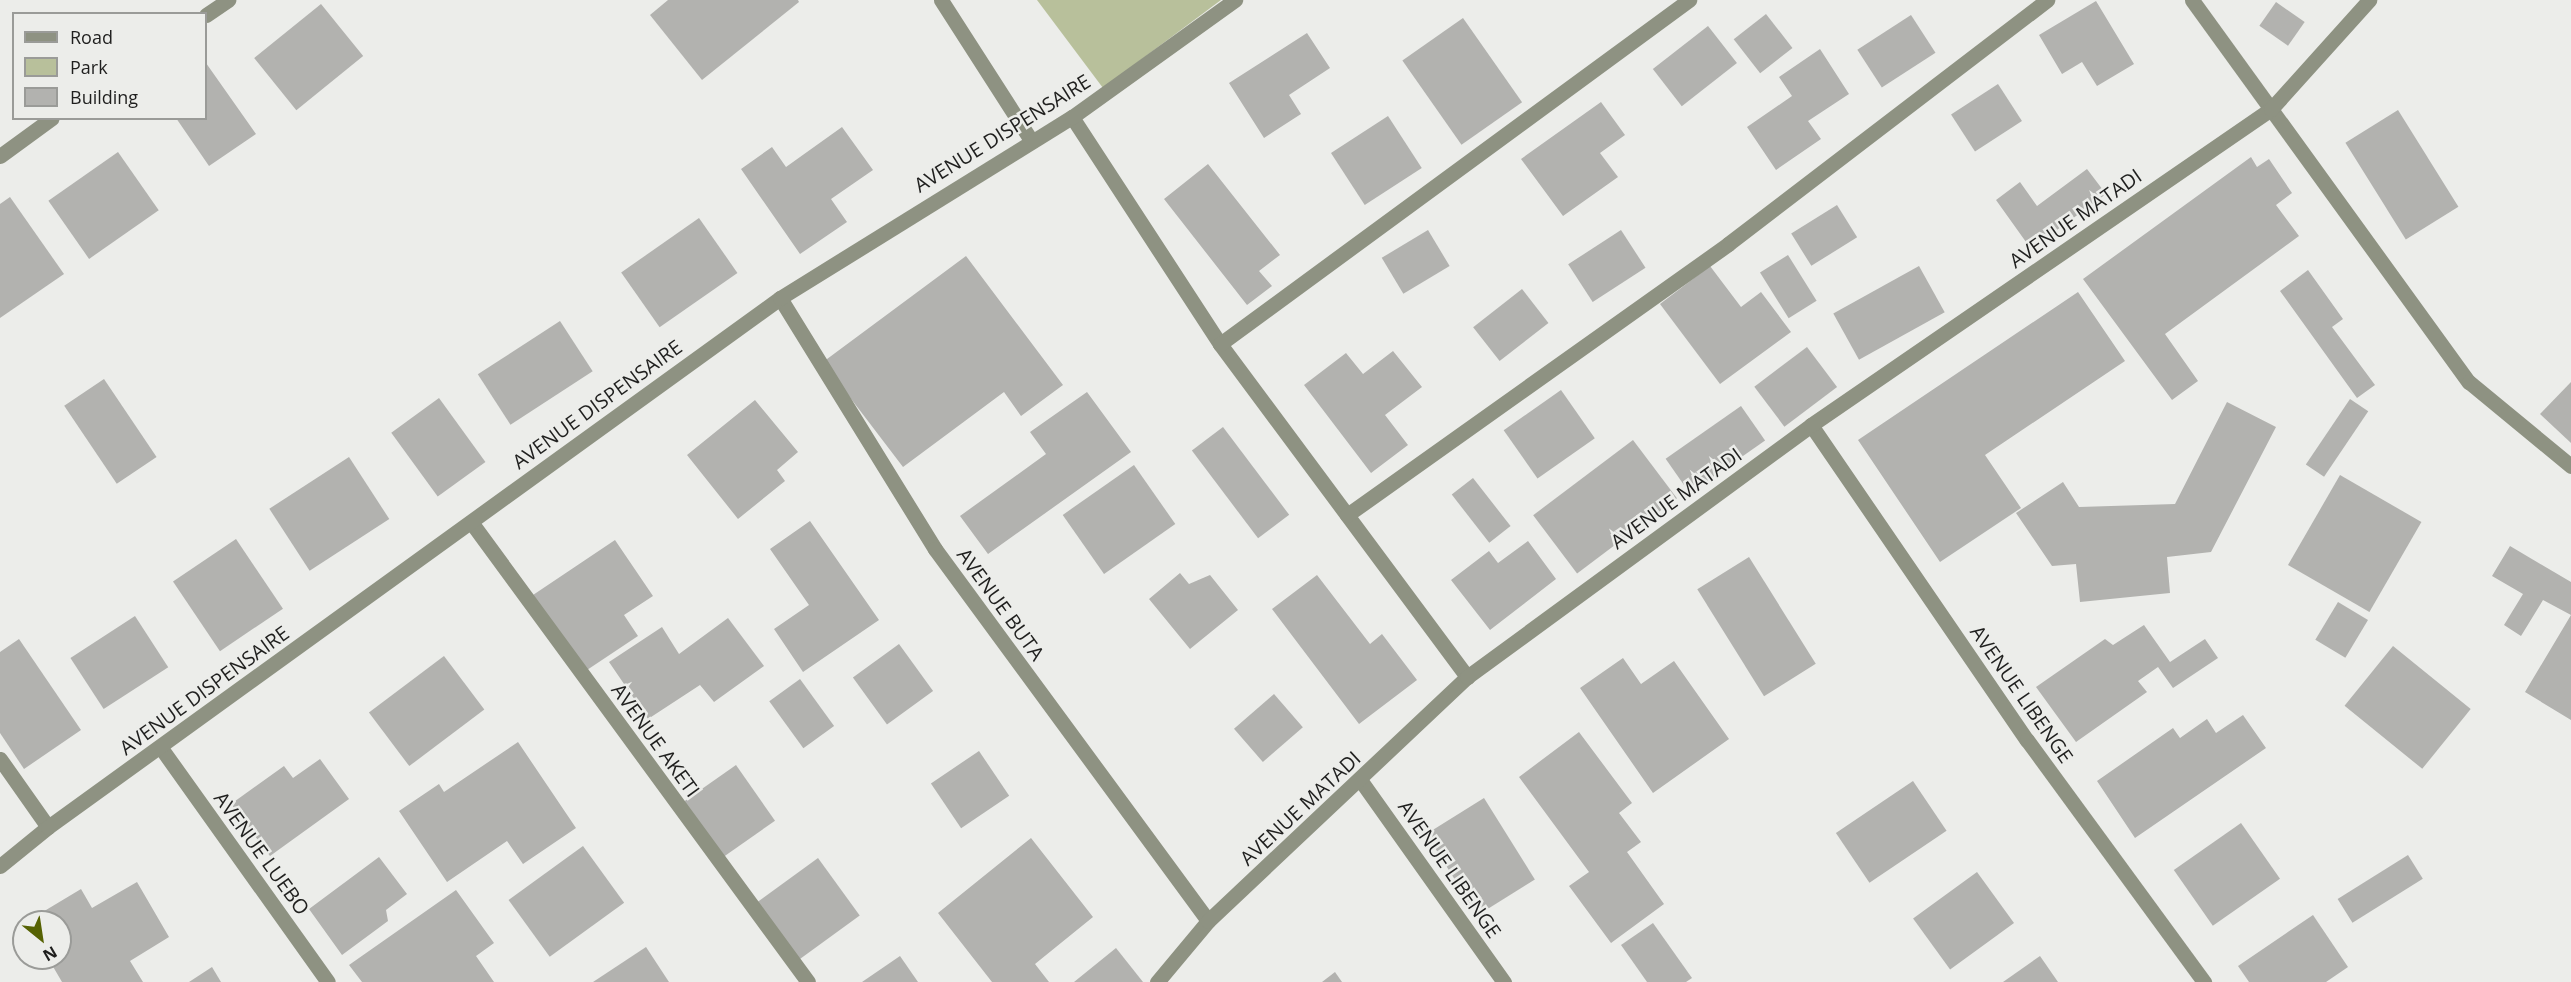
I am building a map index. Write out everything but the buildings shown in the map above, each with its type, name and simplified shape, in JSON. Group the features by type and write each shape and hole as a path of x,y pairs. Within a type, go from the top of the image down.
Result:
{"street":[{"path":"207,14 228,0"},
{"path":"940,0 1031,140"},
{"name":"AVENUE DISPENSAIRE","path":"0,866 48,827 161,748 780,298 1031,140 1072,117 1235,0"},
{"path":"1220,344 1689,0"},
{"path":"1347,515 1728,244 2047,0"},
{"path":"2192,0 2469,382 2571,466"},
{"name":"AVENUE MATADI","path":"1157,982 1208,921 1361,781 1467,677 1811,425 2271,109 2369,0"},
{"path":"1072,117 1220,344 1467,677"},
{"path":"0,156 49,120"},
{"name":"AVENUE BUTA","path":"780,298 935,549 1208,921"},
{"name":"AVENUE LIBENGE","path":"1811,425 2027,740 2204,982"},
{"name":"AVENUE AKETI","path":"471,522 808,982"},
{"name":"AVENUE LUEBO","path":"161,748 328,982"},
{"path":"0,759 48,827"},
{"name":"AVENUE LIBENGE","path":"1361,781 1504,982"}],"green space":[{"path":"1037,0 1221,0 1103,88"}]}
